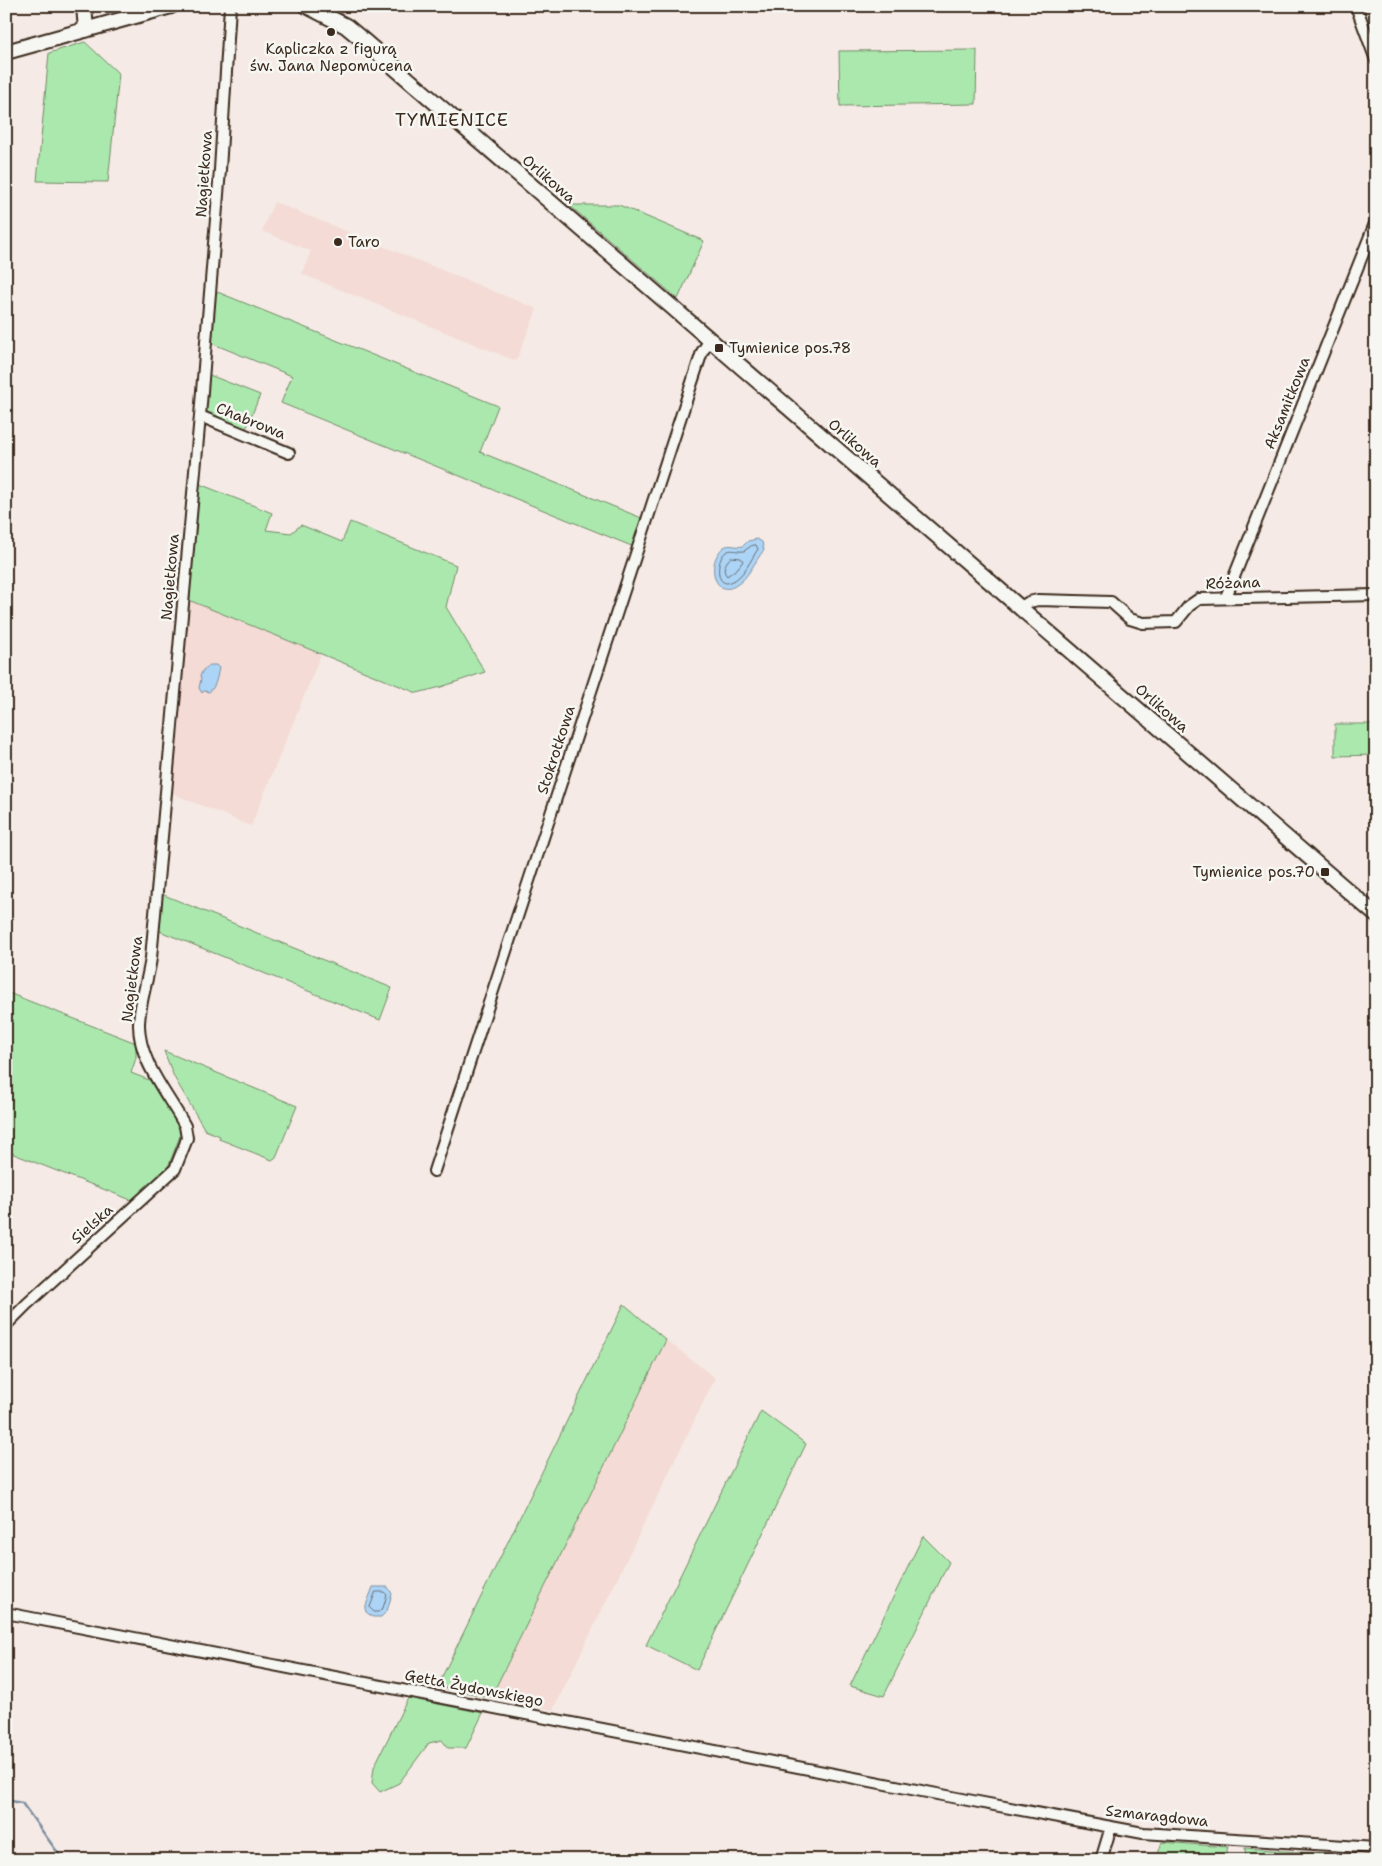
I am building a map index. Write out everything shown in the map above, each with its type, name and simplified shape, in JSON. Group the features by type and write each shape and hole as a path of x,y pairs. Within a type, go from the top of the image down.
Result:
{"street":[{"path":"84,6 86,30"},
{"path":"6,52 171,6"},
{"name":"Nagietkowa","path":"187,1138 185,1126 147,1060 142,1045 139,1023 148,978 200,416 219,187 230,6"},
{"path":"1356,6 1376,60"},
{"name":"Orlikowa","path":"310,7 346,26 364,40 1376,915"},
{"name":"Aksamitkowa","path":"1226,597 1376,221"},
{"name":"Stokrotkowa","path":"434,1171 702,352 710,340"},
{"name":"Chabrowa","path":"200,416 289,453"},
{"name":"Różana","path":"1021,607 1028,602 1038,600 1112,602 1130,619 1143,623 1176,622 1189,606 1199,598 1376,595"},
{"name":"Sielska","path":"6,1326 27,1304 175,1169 187,1138"},
{"name":"Getta Żydowskiego","path":"6,1612 937,1794"},
{"name":"Szmaragdowa","path":"937,1794 1143,1833 1376,1848"},
{"path":"1101,1860 1111,1827"}],"shaded area":[{"path":"274,202 537,309 516,361 302,274 311,251 262,231"},
{"path":"186,599 321,654 251,826 169,792"},
{"path":"666,1340 715,1378 553,1710 491,1697"}],"green space":[{"path":"85,42 119,74 108,182 37,181 49,53"},
{"path":"977,50 976,104 840,106 839,51"},
{"path":"569,205 619,205 704,241 678,299"},
{"path":"215,291 498,406 480,452 644,519 634,547 281,403 292,376 211,343"},
{"path":"207,374 260,395 246,429 204,412"},
{"path":"197,483 272,513 266,530 291,533 301,525 342,542 350,522 456,565 446,607 485,672 417,693 186,599"},
{"path":"1335,724 1376,724 1376,755 1335,756"},
{"path":"159,893 392,988 380,1020 157,930"},
{"path":"6,992 136,1043 136,1058 131,1073 154,1082 182,1131 168,1167 131,1200 6,1151"},
{"path":"164,1051 297,1106 276,1157 272,1160 219,1139 220,1136 205,1130 174,1077"},
{"path":"624,1304 666,1340 491,1697 437,1687"},
{"path":"761,1411 806,1444 697,1670 646,1645"},
{"path":"923,1536 949,1562 884,1696 850,1686"},
{"path":"408,1698 483,1713 466,1748 448,1748 442,1740 429,1743 399,1783 380,1792 372,1783 374,1767"},
{"path":"1162,1842 1228,1847 1224,1860 1156,1860"},
{"path":"1245,1848 1376,1858 1376,1860 1246,1860"}],"water":[{"path":"757,539 762,542 764,550 740,583 728,588 722,587 717,583 714,577 714,569 718,553 726,546 743,546 748,541"},
{"path":"210,665 216,665 219,668 216,682 209,692 204,691 202,693 199,688 200,676 203,670"},
{"path":"373,1587 388,1587 392,1594 387,1611 381,1617 373,1617 366,1612 365,1608"}],"waterway":[{"path":"6,1800 22,1803 63,1860"}],"place":[{"name":"Kapliczka z figurą św. Jana Nepomucena","path":"331,32"},
{"name":"Taro","path":"338,242"},
{"name":"Tymienice pos.78","path":"719,348"},
{"name":"Tymienice pos.70","path":"1325,872"}],"district":[{"name":"TYMIENICE","path":"452,120"}]}
